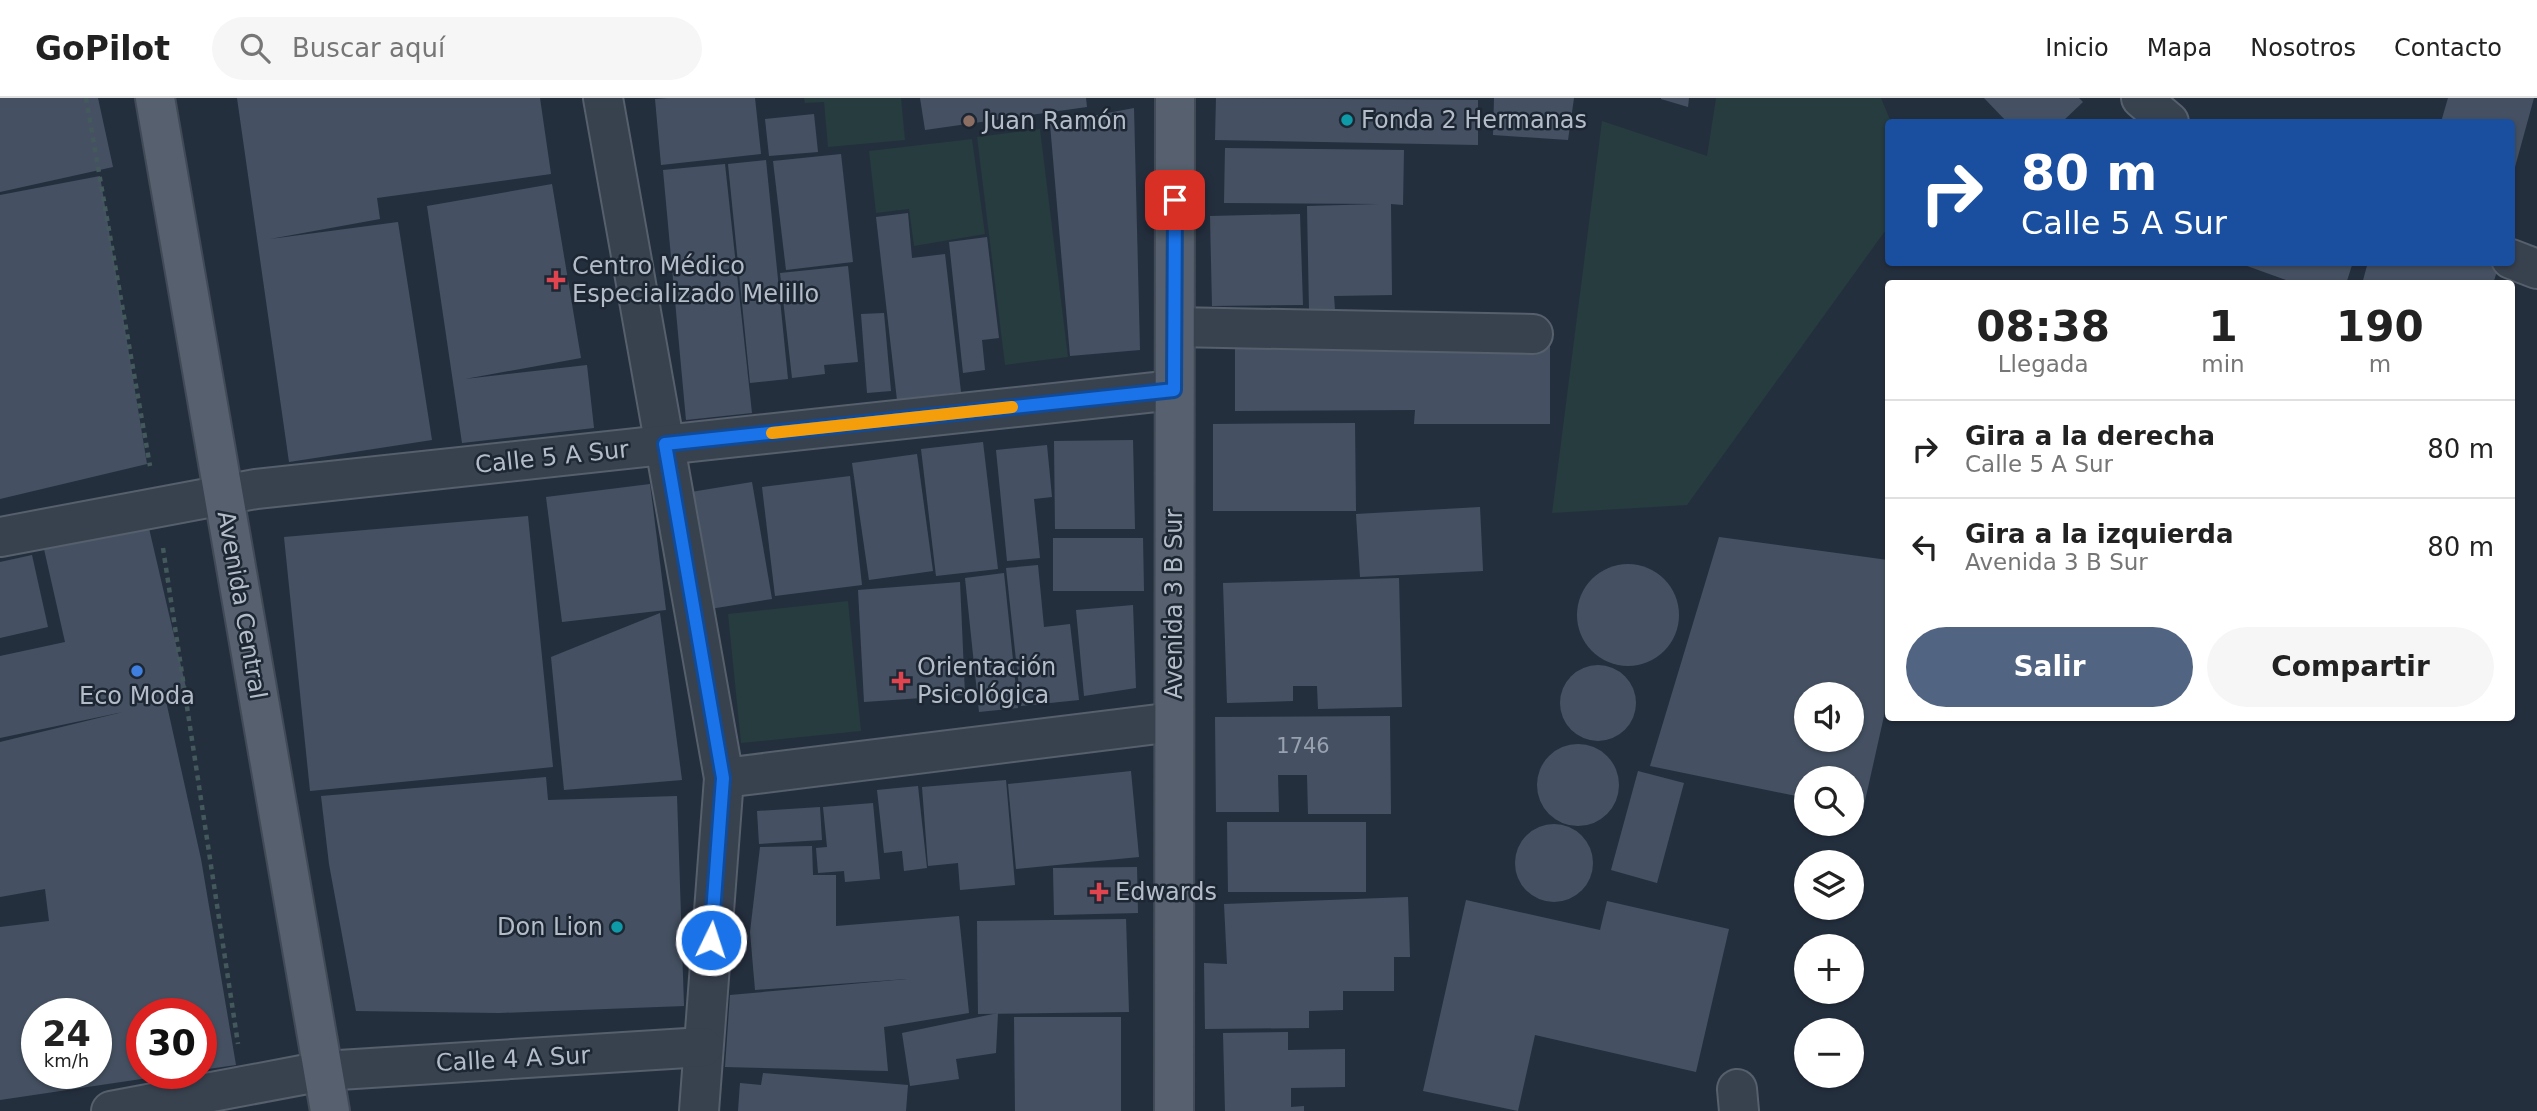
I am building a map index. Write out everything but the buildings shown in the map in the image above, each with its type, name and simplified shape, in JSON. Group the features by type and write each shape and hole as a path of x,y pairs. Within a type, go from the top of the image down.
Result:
{"main road":[{"name":"Avenida Central","path":"155,98 330,1111"},
{"name":"Avenida 3 B Sur","path":"1174,1111 1175,98"}],"street":[{"path":"603,98 723,778 699,1111"},
{"path":"2141,98 2166,119"},
{"path":"2515,261 2537,269"},
{"path":"1175,327 1533,334"},
{"name":"Calle 5 A Sur","path":"0,537 156,505 223,495 665,444 1174,390"},
{"path":"723,778 1174,722"},
{"name":"Calle 4 A Sur","path":"111,1111 323,1071 703,1047"}],"path":[{"path":"86,98 156,505 236,1020 241,1086"}],"green space":[{"path":"804,98 901,98 905,140 828,147 824,102 805,103"},
{"path":"1716,98 1881,98 1890,119 1885,119 1885,231 1687,505 1552,513 1602,121 1707,156"},
{"path":"1040,129 1068,357 1005,365 977,137"},
{"path":"972,139 985,234 914,246 909,209 876,213 869,151"},
{"path":"848,601 861,731 741,743 728,614"}],"slow traffic":[{"path":"772,433 1012,407"}],"place":[{"name":"Fonda 2 Hermanas","path":"1347,120"},
{"name":"Juan Ramón","path":"969,121"},
{"name":"Centro Médico Especializado Melillo","path":"556,280"},
{"name":"Eco Moda","path":"137,671"},
{"name":"Orientación Psicológica","path":"901,681"},
{"name":"Edwards","path":"1099,892"},
{"name":"Don Lion","path":"617,927"}],"route":[{"path":"711,940 723,778 665,444 1174,390 1175,200"}]}
